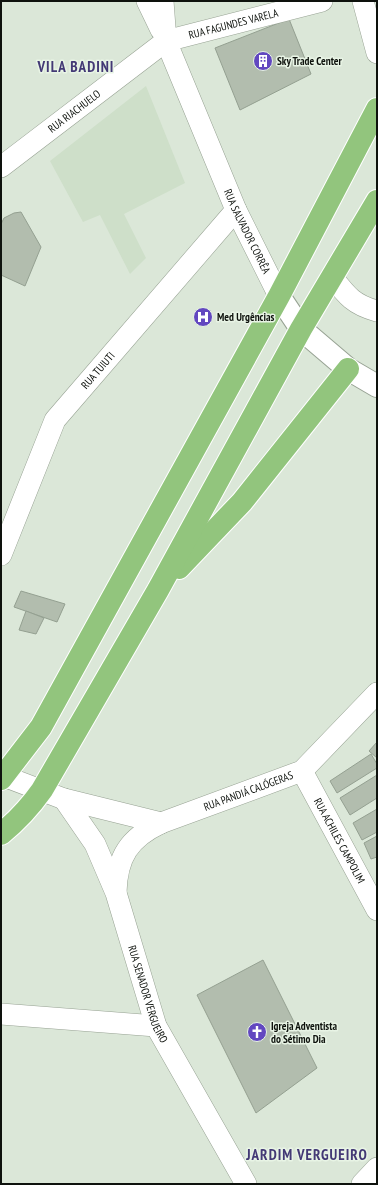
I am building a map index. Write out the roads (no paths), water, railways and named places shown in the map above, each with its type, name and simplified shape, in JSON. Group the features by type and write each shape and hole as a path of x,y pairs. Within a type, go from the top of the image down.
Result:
{"main road":[{"path":"2,777 41,727 279,296 377,109"},
{"path":"1,834 24,813 42,790 158,590 301,329 333,278 377,201"},
{"path":"158,590 242,502 348,369"}],"street":[{"name":"RUA SALVADOR CORRÊA","path":"147,1 166,41 236,210 279,296 301,329 348,369 377,386"},
{"name":"RUA SALVADOR CORRÊA","path":"163,1 166,41"},
{"name":"RUA FAGUNDES VARELA","path":"166,41 322,1"},
{"path":"364,1 377,53"},
{"name":"RUA RIACHUELO","path":"1,167 166,41"},
{"name":"RUA TUIUTI","path":"1,555 55,420 236,210"},
{"path":"333,278 346,294 362,307 377,311"},
{"name":"RUA PANDIÁ CALÓGERAS","path":"116,893 116,878 126,851 143,832 161,823 302,771 377,693"},
{"name":"RUA ACHILES CAMPOLIM","path":"302,771 377,910"},
{"path":"2,777 64,799 161,823"},
{"name":"RUA SENADOR VERGUEIRO","path":"64,799 95,844 116,893 156,1026 246,1184"},
{"path":"1,1014 156,1026"},
{"path":"362,1184 377,1168"}],"place":[{"name":"Sky Trade Center","path":"263,61"},
{"name":"Med Urgências","path":"203,317"},
{"name":"Igreja Adventista do Sétimo Dia","path":"257,1032"}],"district":[{"name":"VILA BADINI","path":"76,67"},
{"name":"JARDIM VERGUEIRO","path":"307,1155"}]}
